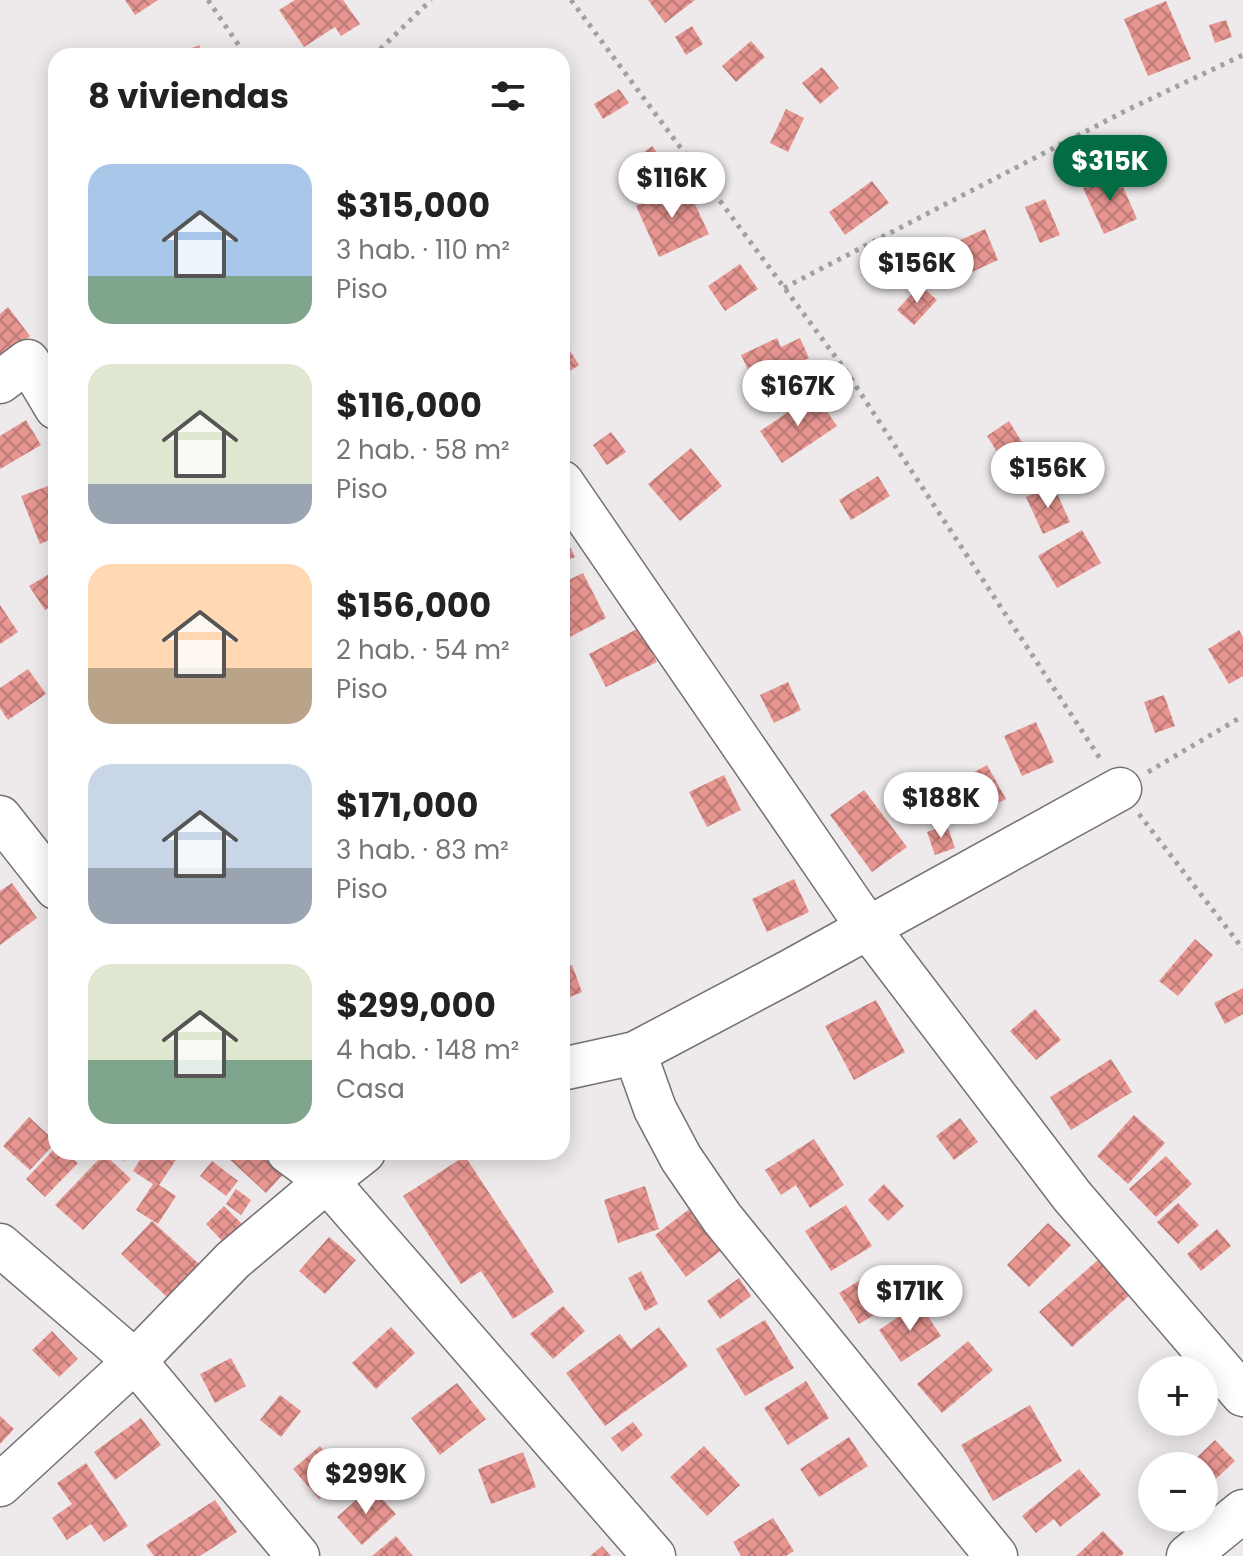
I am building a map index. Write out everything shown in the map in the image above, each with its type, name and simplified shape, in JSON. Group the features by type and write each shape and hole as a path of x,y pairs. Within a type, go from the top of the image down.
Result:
{"street":[{"path":"0,382 28,361 48,395"},
{"path":"570,494 868,928 1072,1196 1243,1395"},
{"path":"570,1067 635,1053 1120,789"},
{"path":"0,817 48,878"},
{"path":"635,1053 655,1109 681,1158 722,1218 996,1556"},
{"path":"299,1160 327,1181 654,1556"},
{"path":"0,1485 135,1361 233,1260 354,1160"},
{"path":"0,1245 135,1361 298,1556"},
{"path":"1188,1556 1243,1511"}],"path":[{"path":"208,0 241,48"},
{"path":"381,48 431,0"},
{"path":"571,0 846,371 1120,789 1243,949"},
{"path":"784,288 1127,110 1243,55"},
{"path":"1120,789 1243,716"}],"building":[{"path":"125,0 158,0 135,15"},
{"path":"295,0 343,0 360,24 341,36 335,27 304,47 279,10"},
{"path":"648,0 695,0 665,23"},
{"path":"1166,1 1191,59 1148,76 1124,19"},
{"path":"1226,20 1232,37 1215,43 1209,25"},
{"path":"692,26 703,44 686,55 675,37"},
{"path":"751,41 765,57 736,82 722,66"},
{"path":"822,67 839,88 820,104 802,83"},
{"path":"619,89 629,103 603,119 594,104"},
{"path":"786,109 804,118 788,152 770,143"},
{"path":"652,146 662,159 634,182 623,169"},
{"path":"1117,173 1137,219 1104,234 1083,188"},
{"path":"872,181 889,203 845,235 829,212"},
{"path":"685,183 709,234 659,257 636,206"},
{"path":"1045,199 1060,235 1040,243 1025,207"},
{"path":"985,229 998,260 963,276 949,245"},
{"path":"740,264 758,289 725,311 708,286"},
{"path":"920,285 937,300 914,325 897,310"},
{"path":"8,307 30,336 0,359 0,314"},
{"path":"777,338 781,347 800,338 809,358 755,384 741,355"},
{"path":"570,351 579,365 570,371"},
{"path":"815,394 837,426 782,463 760,431"},
{"path":"26,420 41,445 0,469 0,436"},
{"path":"1009,421 1031,457 1009,471 987,436"},
{"path":"611,432 626,452 607,465 593,445"},
{"path":"691,448 722,486 680,521 648,484"},
{"path":"878,476 890,496 851,520 839,500"},
{"path":"1053,485 1070,522 1043,534 1026,497"},
{"path":"48,486 48,540 40,544 21,496"},
{"path":"1082,530 1101,563 1057,588 1038,556"},
{"path":"583,573 606,618 570,637 570,579"},
{"path":"48,575 48,608 45,610 29,586"},
{"path":"0,605 18,632 0,644"},
{"path":"639,628 657,662 606,687 589,654"},
{"path":"1239,630 1243,637 1243,676 1229,684 1208,649"},
{"path":"28,669 46,694 8,720 0,708 0,688"},
{"path":"788,682 801,710 774,723 760,695"},
{"path":"1164,695 1175,726 1155,733 1144,702"},
{"path":"1036,722 1054,762 1022,776 1004,736"},
{"path":"987,765 1006,799 988,808 969,775"},
{"path":"724,775 741,810 707,827 689,792"},
{"path":"864,790 907,847 872,872 830,815"},
{"path":"947,825 955,848 935,855 927,832"},
{"path":"794,879 809,912 767,932 752,899"},
{"path":"12,883 37,918 0,945 0,891"},
{"path":"1195,939 1213,955 1178,996 1159,981"},
{"path":"570,966 582,992 570,997"},
{"path":"1243,988 1243,1014 1225,1024 1214,1003"},
{"path":"876,1000 905,1052 854,1080 825,1026"},
{"path":"1035,1009 1061,1040 1036,1060 1010,1031"},
{"path":"1111,1059 1132,1092 1071,1130 1050,1097"},
{"path":"1134,1115 1165,1143 1128,1184 1097,1156"},
{"path":"29,1117 48,1135 48,1151 30,1170 3,1146"},
{"path":"960,1118 978,1142 954,1160 936,1136"},
{"path":"814,1139 844,1185 810,1208 796,1185 781,1195 765,1170"},
{"path":"48,1156 48,1160 75,1160 78,1163 45,1197 26,1179"},
{"path":"1166,1156 1192,1184 1156,1217 1129,1189"},
{"path":"98,1160 110,1160 131,1179 83,1230 55,1205"},
{"path":"140,1160 176,1160 159,1185 176,1196 158,1224 136,1210 153,1184 133,1171"},
{"path":"230,1160 276,1160 287,1170 266,1193"},
{"path":"459,1160 468,1160 554,1292 513,1319 481,1271 461,1284 403,1196"},
{"path":"212,1161 238,1181 226,1196 200,1176"},
{"path":"884,1184 904,1206 888,1221 868,1200"},
{"path":"645,1186 659,1229 618,1243 604,1200"},
{"path":"236,1189 251,1200 241,1215 226,1204"},
{"path":"1178,1203 1199,1225 1178,1244 1157,1222"},
{"path":"696,1204 727,1246 686,1277 655,1235"},
{"path":"846,1205 872,1246 831,1271 805,1231"},
{"path":"224,1206 247,1229 228,1247 206,1224"},
{"path":"152,1221 199,1264 167,1297 121,1254"},
{"path":"1048,1223 1071,1245 1029,1287 1007,1265"},
{"path":"1217,1229 1231,1246 1201,1271 1187,1254"},
{"path":"329,1237 356,1260 325,1294 299,1271"},
{"path":"1099,1259 1131,1294 1072,1347 1039,1312"},
{"path":"885,1265 904,1297 859,1324 839,1293"},
{"path":"641,1271 658,1304 645,1311 628,1278"},
{"path":"739,1278 751,1296 720,1319 707,1301"},
{"path":"919,1303 941,1336 901,1362 879,1330"},
{"path":"563,1306 585,1331 553,1359 530,1334"},
{"path":"765,1320 794,1368 745,1396 716,1349"},
{"path":"391,1327 415,1353 376,1389 352,1363"},
{"path":"659,1327 688,1366 605,1426 566,1373 620,1334 631,1349"},
{"path":"52,1331 78,1359 59,1377 32,1350"},
{"path":"968,1341 993,1370 942,1413 917,1384"},
{"path":"231,1358 246,1386 215,1403 200,1374"},
{"path":"806,1381 829,1418 788,1445 764,1408"},
{"path":"457,1383 486,1419 440,1455 411,1418"},
{"path":"280,1395 301,1411 281,1437 260,1420"},
{"path":"1030,1405 1062,1461 993,1501 961,1445"},
{"path":"0,1416 14,1429 0,1444"},
{"path":"141,1418 161,1445 115,1480 94,1452"},
{"path":"633,1422 643,1435 622,1452 611,1438"},
{"path":"849,1437 868,1466 819,1497 800,1469"},
{"path":"1215,1440 1235,1461 1218,1477 1218,1452 1203,1452"},
{"path":"320,1446 346,1477 319,1499 293,1469"},
{"path":"704,1446 740,1485 707,1516 670,1477"},
{"path":"523,1452 536,1487 491,1504 478,1469"},
{"path":"86,1463 128,1526 104,1542 91,1524 67,1540 52,1518 72,1504 57,1483"},
{"path":"1079,1469 1101,1495 1060,1527 1054,1519 1036,1533 1022,1516"},
{"path":"371,1487 396,1514 362,1545 337,1517"},
{"path":"215,1500 237,1532 200,1556 154,1556 146,1545"},
{"path":"773,1518 794,1551 786,1556 741,1556 733,1542"},
{"path":"1103,1531 1124,1553 1121,1556 1076,1556"},
{"path":"396,1536 413,1556 372,1556"},
{"path":"602,1546 611,1556 590,1556"}]}
